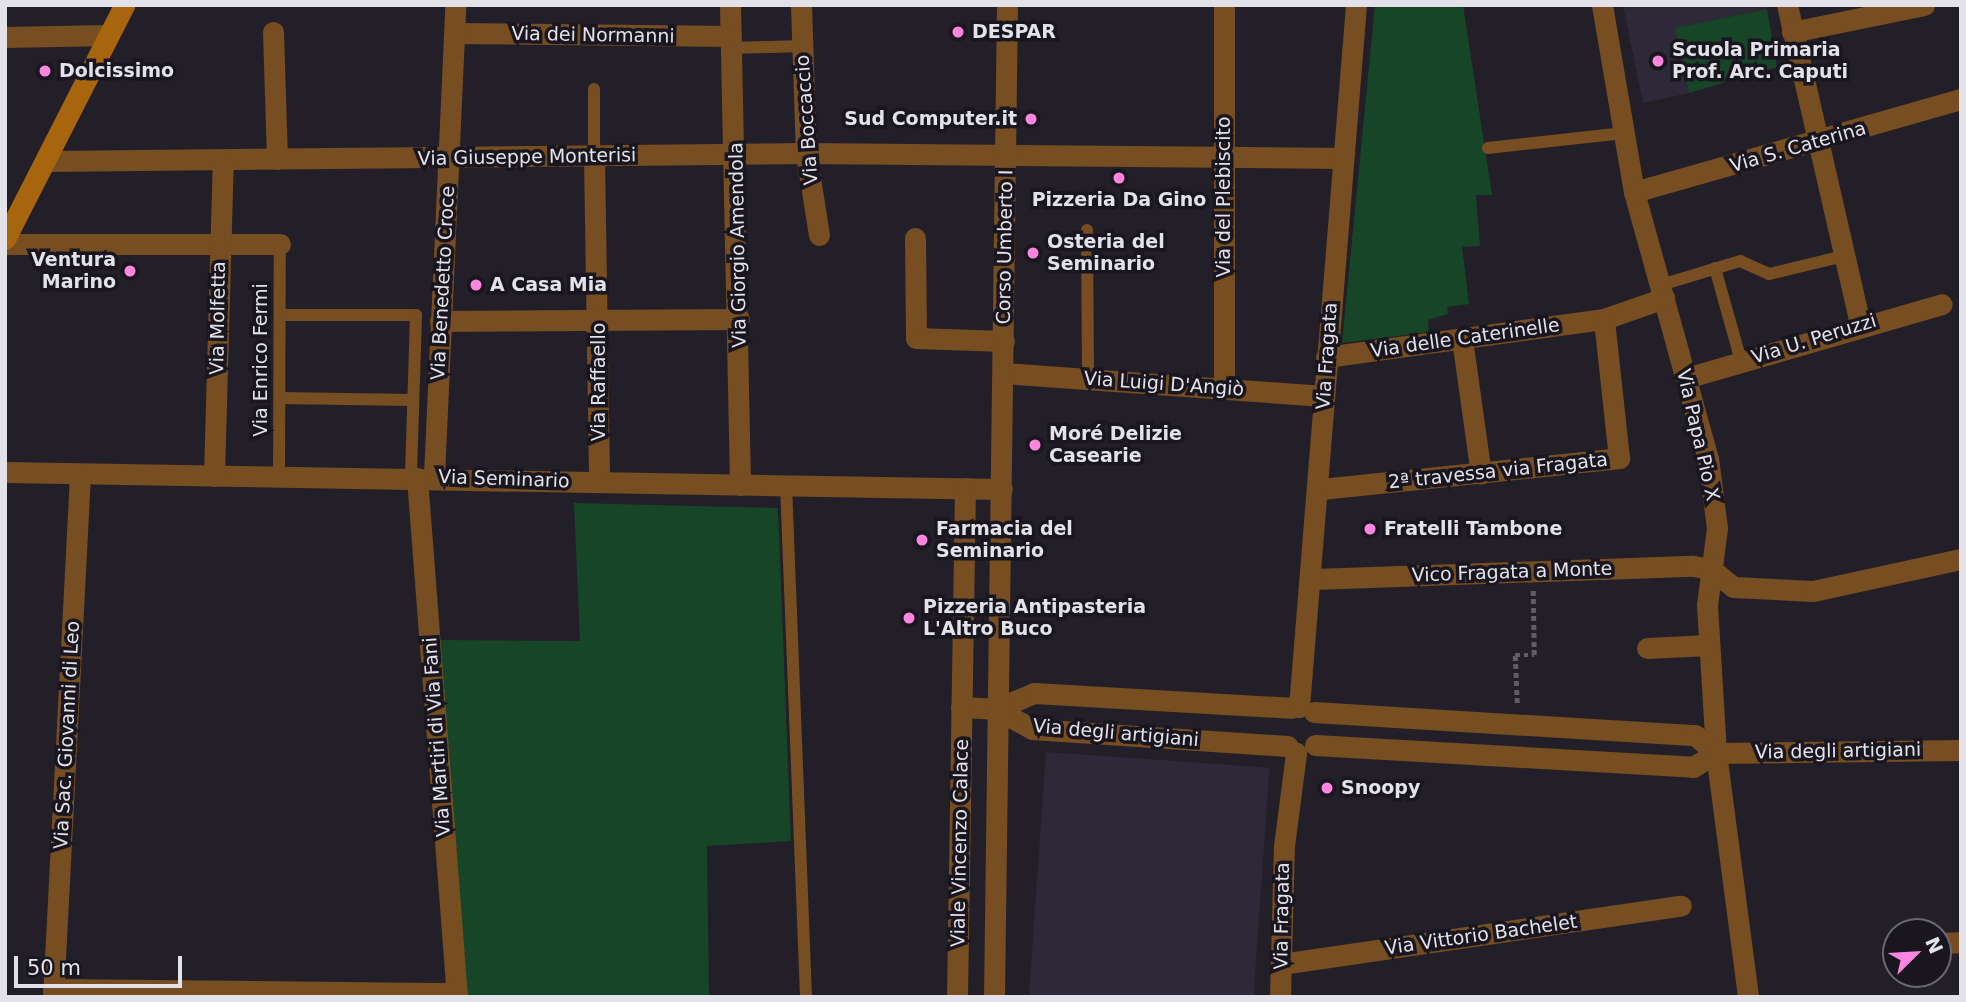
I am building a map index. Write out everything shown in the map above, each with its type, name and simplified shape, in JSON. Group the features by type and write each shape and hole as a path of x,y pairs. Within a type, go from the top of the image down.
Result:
{"street":[{"path":"124,5 48,161 5,241 281,244"},
{"name":"Via Benedetto Croce","path":"421,477 440,321 456,5"},
{"name":"Via Giorgio Amendola","path":"730,5 737,153 740,485"},
{"name":"Via Boccaccio","path":"801,5 806,153 819,235"},
{"name":"Corso Umberto I","path":"1002,489 1007,5"},
{"name":"Via del Plebiscito","path":"1224,5 1224,389"},
{"name":"Via Fragata","path":"1302,709 1321,489 1326,357 1356,5"},
{"name":"Via Papa Pio X","path":"1602,5 1634,192 1686,378 1717,528 1711,569 1709,645 1716,752 1748,997"},
{"path":"1787,5 1814,144 1840,257 1860,324"},
{"path":"1792,32 1924,5"},
{"path":"273,32 277,159"},
{"name":"Via dei Normanni","path":"455,33 731,42"},
{"path":"5,37 109,35"},
{"name":"Via S. Caterina","path":"1634,192 1814,144 1961,100"},
{"name":"Via Giuseppe Monterisi","path":"48,161 737,153 1342,158"},
{"name":"Via Raffaello","path":"594,156 599,320 599,482"},
{"name":"Via Molfetta","path":"214,475 223,160"},
{"path":"915,238 916,338 1004,341"},
{"name":"Via delle Caterinelle","path":"1326,357 1604,319 1662,291"},
{"name":"Via U. Peruzzi","path":"1686,378 1860,324 1942,304"},
{"path":"440,321 739,319"},
{"name":"2ª travessa via Fragata","path":"1321,489 1619,458 1604,319"},
{"path":"1462,339 1481,474"},
{"name":"Via Luigi D'Angiò","path":"1003,373 1324,396"},
{"name":"Via Seminario","path":"5,472 1002,489"},
{"name":"Via Sac. Giovanni di Leo","path":"53,993 80,474"},
{"name":"Via Martiri di Via Fani","path":"421,477 457,995"},
{"name":"Viale Vincenzo Calace","path":"965,488 958,988 994,988 996,709 1002,489"},
{"path":"1711,569 1733,587 1813,591 1961,559"},
{"name":"Vico Fragata a Monte","path":"1314,579 1532,571 1711,569"},
{"path":"1647,648 1709,645"},
{"name":"Via degli artigiani","path":"996,709 1034,693 1302,709 1695,735 1716,752"},
{"path":"961,707 996,709"},
{"name":"Via degli artigiani","path":"996,709 1032,729 1299,748 1494,754 1693,767 1716,752 1961,750"},
{"path":"1299,748 1302,709"},
{"path":"1299,748 1285,722 1302,709"},
{"path":"1494,754 1506,723"},
{"name":"Via Fragata","path":"1280,997 1284,846 1299,748"},
{"name":"Via Vittorio Bachelet","path":"1281,964 1681,906"},
{"path":"53,993 457,995"}],"lane":[{"path":"731,42 802,46"},
{"path":"594,89 594,156"},
{"path":"1488,148 1624,133"},
{"path":"1087,230 1088,379"},
{"name":"Via Enrico Fermi","path":"279,477 281,244"},
{"path":"1662,291 1715,268 1740,261 1769,274 1840,257"},
{"path":"1715,268 1741,361"},
{"path":"281,315 416,315 413,400 421,477"},
{"path":"280,398 413,400"},
{"path":"786,485 806,997"}],"path":[{"path":"1506,723 1516,655 1534,655 1532,571"}],"shaded area":[{"name":"Scuola Primaria Prof. Arc. Caputi","path":"1623,5 1766,5 1767,9 1676,28 1689,93 1643,103"},
{"path":"1046,752 1269,768 1253,997 1029,996"}],"green space":[{"path":"1375,5 1463,5 1492,195 1476,195 1480,246 1462,247 1469,304 1447,307 1448,314 1428,320 1429,332 1342,343"},
{"path":"1767,9 1777,67 1689,93 1675,28"},
{"path":"574,503 778,508 791,841 707,846 709,997 457,997 432,640 580,641"}],"place":[{"name":"DESPAR","path":"958,32"},
{"name":"Scuola Primaria Prof. Arc. Caputi","path":"1658,61"},
{"name":"Dolcissimo","path":"45,71"},
{"name":"Sud Computer.it","path":"1031,119"},
{"name":"Pizzeria Da Gino","path":"1119,178"},
{"name":"Osteria del Seminario","path":"1033,253"},
{"name":"Ventura Marino","path":"130,271"},
{"name":"A Casa Mia","path":"476,285"},
{"name":"Moré Delizie Casearie","path":"1035,445"},
{"name":"Fratelli Tambone","path":"1370,529"},
{"name":"Farmacia del Seminario","path":"922,540"},
{"name":"Pizzeria Antipasteria L'Altro Buco","path":"909,618"},
{"name":"Snoopy","path":"1327,788"}]}
